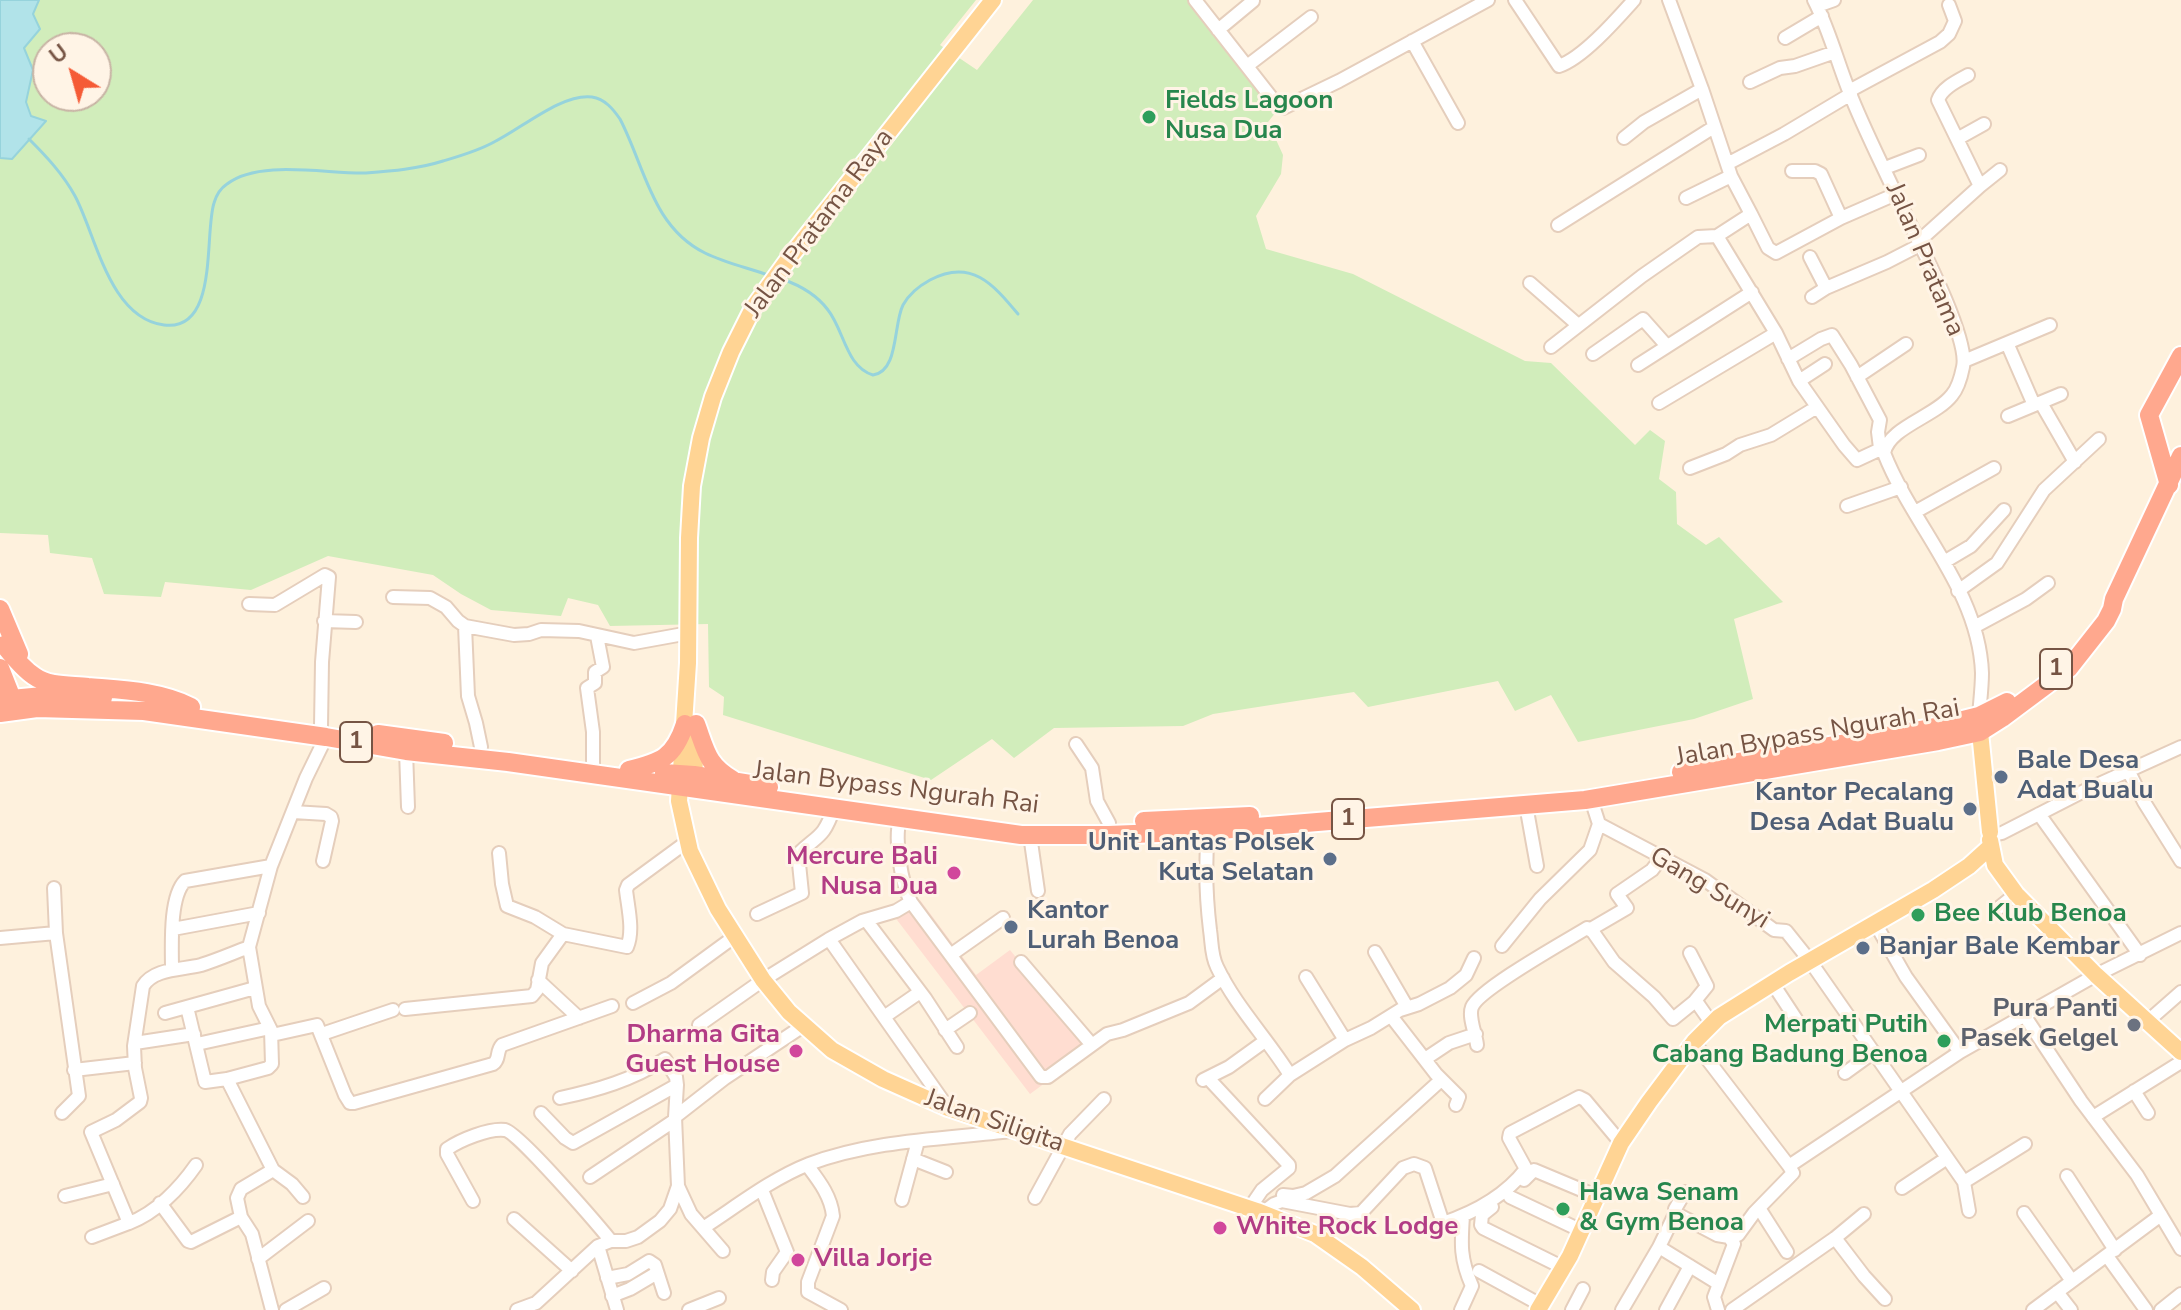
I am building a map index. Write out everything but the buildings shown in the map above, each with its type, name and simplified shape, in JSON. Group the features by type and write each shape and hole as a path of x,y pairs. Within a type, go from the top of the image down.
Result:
{"highway":[{"path":"2169,485 2149,415 2181,356"},
{"name":"1","path":"1979,724 2069,668 2106,621 2181,456"},
{"path":"0,609 18,653 35,677"},
{"path":"2,641 18,663 35,677"},
{"path":"2,641 14,704"},
{"path":"0,668 14,704"},
{"name":"1","path":"35,677 52,684 141,691 191,707"},
{"name":"Jalan Bypass Ngurah Rai","path":"14,704 79,696 140,700 191,707 322,736 481,747 629,770 834,808 1030,835 1208,831 1591,799 1931,728 1979,724"},
{"name":"Jalan Bypass Ngurah Rai","path":"14,704 144,711 406,751 687,781 736,781 910,810 1011,822 1109,823 1258,815 1584,788 1710,773"},
{"path":"629,770 657,763 670,754 690,724 716,768 736,781"}],"main road":[{"name":"Jalan Pratama Raya","path":"687,781 692,486 713,397 753,308 769,285 993,0"},
{"path":"1979,724 1995,865 2016,894 2096,975 2178,1045"},
{"name":"Jalan Siligita","path":"687,781 679,801 681,814 705,884 734,937 776,997 803,1026 832,1050 883,1079 948,1108 1256,1211 1315,1234 1412,1310"},
{"path":"1541,1308 1582,1231 1621,1143 1694,1042 1719,1017 1969,866 1991,838"}],"street":[{"path":"1195,0 1278,106 1283,108 1488,0"},
{"path":"1515,0 1559,66 1608,29 1634,0"},
{"path":"1669,0 1729,170 1768,248 1776,253 1841,218 1896,194"},
{"path":"1785,38 1818,8 1834,0"},
{"path":"1218,30 1247,3"},
{"path":"1686,198 1850,93 1940,42 1949,34 1955,21 1949,5"},
{"name":"Jalan Pratama","path":"1818,8 1850,93 1946,301 1964,361 1953,394 1938,409 1899,433 1882,448"},
{"path":"1247,66 1311,17"},
{"path":"1412,41 1458,123"},
{"path":"1750,82 1780,68 1835,52"},
{"path":"1968,75 1949,86 1938,98 1980,186"},
{"path":"1624,138 1644,122 1702,89"},
{"path":"1957,139 1984,124"},
{"path":"1558,225 1714,127"},
{"path":"1885,168 1919,155"},
{"path":"1812,297 1920,243 2000,170"},
{"path":"1792,171 1821,174 1841,218"},
{"path":"1551,347 1698,237 1717,236 1751,214"},
{"path":"1717,236 1776,333 1799,381 1844,445 1857,460 1882,448"},
{"path":"1810,257 1826,288"},
{"path":"1530,283 1578,325"},
{"path":"1638,365 1752,292"},
{"path":"1593,354 1643,319 1667,346"},
{"path":"1964,361 2050,325"},
{"path":"1659,403 1776,333"},
{"path":"1788,359 1832,335 1880,420 1878,432 1887,462 1944,562 1974,627 1982,672 1979,724 1989,734 2069,677"},
{"path":"2007,343 2038,404 2075,462"},
{"path":"1857,377 1906,344"},
{"path":"1799,381 1825,364"},
{"path":"2008,416 2061,394"},
{"path":"1690,468 1740,445 1771,435 1817,407"},
{"path":"1844,445 1857,437"},
{"path":"1958,591 1997,563 2044,490 2099,439"},
{"path":"1915,512 1994,468"},
{"path":"1847,506 1901,487"},
{"path":"1944,562 1971,546 2004,510"},
{"path":"187,1007 205,1082 270,1066 274,1061 271,1031 259,1006 249,947 271,866 322,736 324,621 330,579 327,575 275,605 249,604"},
{"path":"1974,627 2026,599 2048,583"},
{"path":"393,597 430,598 438,601 465,626 514,635 541,630 579,631 634,643 689,620"},
{"path":"324,621 356,622"},
{"path":"465,626 468,696 481,747"},
{"path":"593,765 593,732 587,688 595,683 595,672 603,667 597,636"},
{"path":"1076,744 1092,768 1097,801 1109,823"},
{"path":"1991,838 2181,747"},
{"path":"406,751 408,807"},
{"path":"2128,770 2181,861"},
{"path":"1502,946 1540,899 1590,850 1599,824 1591,799"},
{"path":"1526,805 1537,866"},
{"path":"757,914 802,893 798,854 821,837 834,808"},
{"path":"293,812 331,817 323,861"},
{"path":"2039,814 2140,955"},
{"path":"900,818 897,829 903,883 911,902 1041,1077 1048,1077 1107,1034 1189,1003 1223,978"},
{"name":"Gang Sunyi","path":"1599,824 1728,894 1774,930 1786,931 1964,1182"},
{"path":"1208,831 1206,887 1215,963 1290,1075"},
{"path":"1030,835 1038,891"},
{"path":"499,853 507,906 535,917 563,934 627,947 630,943 628,885 688,841"},
{"path":"1425,1059 1449,1043 1476,1039 1472,1007 1491,988 1587,928 1591,929 1627,908 1617,894 1652,870 1662,857"},
{"path":"172,969 173,929 179,887 185,881 271,866"},
{"path":"54,888 56,933 79,1096 62,1113"},
{"path":"1995,911 2016,894"},
{"path":"699,1025 829,939 911,902"},
{"path":"173,929 259,913"},
{"path":"952,954 1003,918"},
{"path":"866,920 957,1047"},
{"path":"1875,923 1906,977 1960,1052"},
{"path":"1591,929 1614,962 1646,989 1673,1019 1694,1002 1707,986 1690,953"},
{"path":"0,938 56,933"},
{"path":"1789,1166 1960,1052 2096,975 2181,933"},
{"path":"322,1034 399,1010 528,997 535,994 542,963 563,934"},
{"path":"633,1003 671,983 734,937"},
{"path":"829,939 948,1108"},
{"path":"129,1223 91,1132 116,1120 140,1102 135,1043 143,986 149,979 172,969 192,967 249,947"},
{"path":"1375,952 1407,1007"},
{"path":"1265,1099 1290,1075 1345,1040 1450,988 1466,975 1474,958"},
{"path":"1021,962 1092,1045"},
{"path":"1306,977 1345,1040"},
{"path":"538,980 579,1018"},
{"path":"1773,984 1796,1019"},
{"path":"165,1013 255,988"},
{"path":"884,1017 920,992"},
{"path":"2148,1021 2181,992"},
{"path":"1694,1002 1712,1024"},
{"path":"135,1043 271,1031 314,1024 322,1034 350,1103 493,1064 502,1045 612,1006"},
{"path":"945,1030 970,1013"},
{"path":"2024,1015 2093,1117 2137,1175 2181,1249"},
{"path":"1391,1016 1441,1080 1459,1097 1456,1105"},
{"path":"590,1177 675,1118 725,1078 803,1026"},
{"path":"1844,1035 1856,1027"},
{"path":"1256,1211 1262,1190 1290,1166 1206,1079 1265,1041"},
{"path":"1694,1042 1793,1173 1735,1237 1707,1310"},
{"path":"1845,1073 1874,1052"},
{"path":"517,1310 536,1303 598,1246 611,1241 626,1241 649,1231 670,1209 678,1186 677,1085 676,1077 665,1059 617,1084 560,1098"},
{"path":"2093,1117 2181,1062"},
{"path":"74,1070 135,1063"},
{"path":"227,1079 273,1170 303,1197"},
{"path":"1256,1211 1282,1195 1306,1193 1335,1176 1441,1080"},
{"path":"541,1113 573,1143 677,1085"},
{"path":"2134,1091 2148,1113"},
{"path":"1256,1211 1282,1201 1350,1214 1361,1213 1403,1168 1414,1164 1425,1168 1443,1223 1463,1216 1500,1195 1526,1169 1509,1138 1511,1131 1579,1097 1585,1100 1621,1143"},
{"path":"1035,1198 1070,1134 1104,1099"},
{"path":"473,1201 447,1149 477,1135 507,1130 591,1216 611,1241"},
{"path":"703,1228 807,1165 832,1157 918,1141 1017,1130"},
{"path":"902,1200 918,1141"},
{"path":"1969,1211 1964,1182 2025,1144"},
{"path":"1902,1188 1947,1158"},
{"path":"913,1159 946,1172"},
{"path":"92,1237 129,1223 160,1203 180,1187 196,1165"},
{"path":"807,1165 832,1205 833,1216 808,1282 808,1292 840,1310"},
{"path":"272,1310 252,1234 241,1217 237,1198 241,1189 273,1170"},
{"path":"1564,1268 1483,1228 1482,1215 1510,1197 1534,1170 1596,1196"},
{"path":"2067,1176 2146,1310"},
{"path":"65,1196 113,1184"},
{"path":"678,1186 691,1214 723,1251"},
{"path":"762,1190 787,1252 773,1272 772,1280"},
{"path":"1622,1310 1659,1247 1685,1192"},
{"path":"1510,1197 1582,1231"},
{"path":"160,1203 191,1242 241,1217"},
{"path":"1759,1208 1787,1252"},
{"path":"2024,1213 2072,1281"},
{"path":"1675,1215 1680,1214 1717,1235 1735,1237"},
{"path":"1732,1310 1864,1214"},
{"path":"2033,1310 2161,1215"},
{"path":"1461,1310 1472,1286 1461,1248 1463,1216"},
{"path":"514,1219 572,1271"},
{"path":"258,1259 308,1221"},
{"path":"1835,1238 1885,1299"},
{"path":"598,1246 617,1310"},
{"path":"1659,1247 1690,1266 1716,1290 1718,1310"},
{"path":"607,1278 628,1274 647,1261 653,1262 664,1293"},
{"path":"1666,1310 1690,1266"},
{"path":"1479,1271 1541,1308"},
{"path":"612,1296 657,1273"},
{"path":"286,1310 324,1288"},
{"path":"1572,1310 1583,1289"},
{"path":"2057,1292 2071,1310"},
{"path":"2161,1310 2181,1294"},
{"path":"689,1310 719,1298"}],"shaded area":[{"path":"920,900 976,975 1010,950 1091,1049 1030,1094 894,916"}],"green space":[{"path":"39,0 976,0 940,45 977,70 1033,0 1191,0 1276,112 1268,122 1283,155 1281,174 1256,216 1266,249 1353,274 1525,361 1551,363 1635,445 1650,430 1665,441 1659,479 1676,492 1677,524 1706,545 1719,537 1783,602 1734,619 1753,699 1694,719 1578,742 1551,695 1515,711 1498,681 1368,707 1354,692 1213,714 1183,726 1054,728 1014,758 992,739 931,780 723,715 724,697 709,687 708,624 610,626 598,605 568,598 561,616 491,610 433,575 328,556 251,590 165,582 161,597 104,594 92,558 50,553 48,535 0,533 0,158 12,159 45,122 31,116 26,102 32,75 32,112 112,112 112,32 37,32 39,29 33,15"},
{"path":"32,38 32,68 24,48"}],"water":[{"path":"0,0 39,0 33,14 40,29 32,32 32,38 24,48 32,68 26,102 31,116 46,121 12,159 0,158"}],"waterway":[{"path":"29,139 60,173 75,196 117,291 145,319 164,325 182,323 194,313 206,278 215,200 225,186 241,176 275,170 365,173 434,164 482,148 555,106 580,97 601,100 620,119 661,212 687,242 713,257 771,276"},
{"path":"782,279 807,291 824,305 851,356 864,371 873,375 881,372 891,356 903,305 908,297 930,280 945,274 969,273 990,284 1018,314"}],"place":[{"name":"Fields Lagoon Nusa Dua","path":"1149,117"},
{"name":"Bale Desa Adat Bualu","path":"2001,777"},
{"name":"Kantor Pecalang Desa Adat Bualu","path":"1970,809"},
{"name":"Unit Lantas Polsek Kuta Selatan","path":"1330,859"},
{"name":"Mercure Bali Nusa Dua","path":"954,873"},
{"name":"Bee Klub Benoa","path":"1918,915"},
{"name":"Kantor Lurah Benoa","path":"1011,927"},
{"name":"Banjar Bale Kembar","path":"1863,948"},
{"name":"Pura Panti Pasek Gelgel","path":"2134,1025"},
{"name":"Merpati Putih Cabang Badung Benoa","path":"1944,1041"},
{"name":"Dharma Gita Guest House","path":"796,1051"},
{"name":"Hawa Senam & Gym Benoa","path":"1563,1209"},
{"name":"White Rock Lodge","path":"1220,1228"},
{"name":"Villa Jorje","path":"798,1260"}]}
